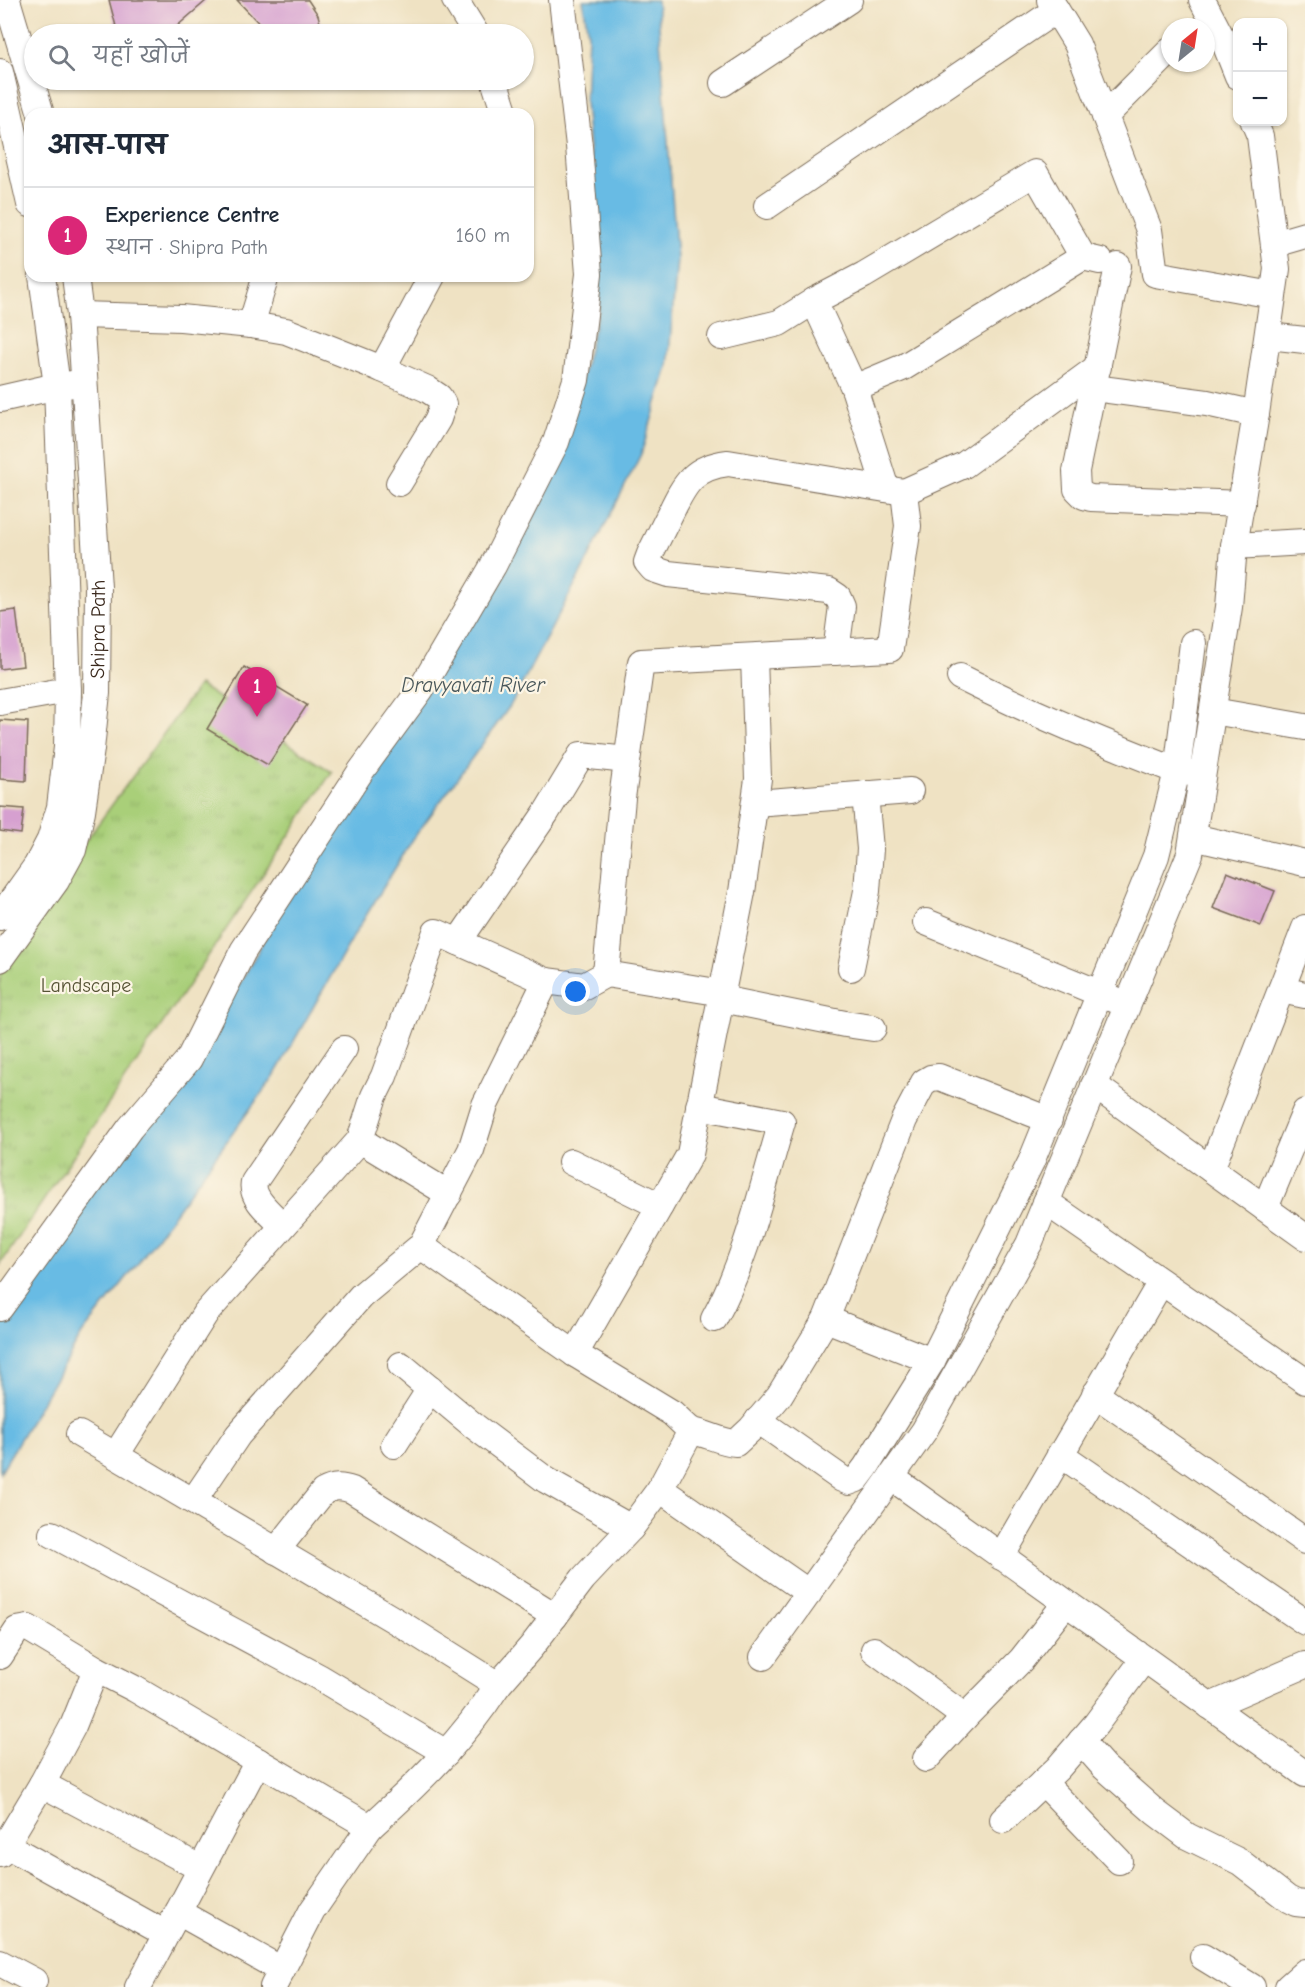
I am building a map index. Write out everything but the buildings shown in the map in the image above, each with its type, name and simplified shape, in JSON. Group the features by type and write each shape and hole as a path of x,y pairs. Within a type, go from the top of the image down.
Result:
{"street":[{"path":"7,0 24,59"},
{"path":"14,27 18,0"},
{"path":"455,0 470,24"},
{"path":"0,1308 130,1128 189,1059 243,951 361,771 421,689 493,567 556,442 576,380 589,274 579,146 562,0"},
{"path":"723,83 849,0"},
{"path":"766,206 1053,5 1077,44 1149,230 1155,274"},
{"path":"1202,13 1226,46 1236,72"},
{"path":"1105,116 1161,60"},
{"path":"0,72 24,178"},
{"path":"34,90 39,108"},
{"path":"497,90 503,108"},
{"path":"763,1657 927,1426 1029,1244 1190,855 1229,607 1234,546 1277,269 1260,136 1256,126"},
{"path":"721,337 779,323 1035,173 1083,257 1155,274 1273,295"},
{"path":"1274,243 1305,235"},
{"path":"854,388 904,367 1083,257"},
{"path":"1118,266 1076,471 1077,489 1090,498 1242,504"},
{"name":"Shipra Path","path":"0,917 37,865 53,829 60,807 67,747 68,690 57,386 43,282"},
{"name":"Shipra Path","path":"0,959 56,881 73,850 82,811 91,749 97,681 98,587 85,383 76,282"},
{"path":"251,325 264,282"},
{"path":"382,369 429,282"},
{"path":"606,974 622,798 641,662 890,649 908,526 854,388 814,301"},
{"path":"80,315 181,318 286,331 427,389 439,397 443,404 438,419 399,483"},
{"path":"1268,336 1305,340"},
{"path":"836,652 842,606 838,597 829,591 668,574 653,569 647,562 685,484 699,471 712,465 728,463 895,490 964,465 1096,377 1256,414"},
{"path":"0,399 57,386 85,383"},
{"path":"1234,546 1305,542"},
{"path":"759,1420 849,1482 856,1479 866,1467 932,1361 1014,1199 1049,1120 1156,856 1177,771 1193,643"},
{"path":"575,1354 690,1154 742,892 755,803 758,779 754,657"},
{"path":"960,677 1057,722 1177,771 1203,775"},
{"path":"0,702 68,690"},
{"path":"1213,711 1305,727"},
{"path":"458,942 546,813 581,755 627,760"},
{"path":"755,803 910,791"},
{"path":"851,968 867,891 870,849 865,794"},
{"path":"1193,837 1305,863"},
{"path":"926,922 1128,1005"},
{"path":"1211,1169 1293,992 1305,928"},
{"path":"116,1455 205,1314 360,1140 374,1096 384,1076 436,932 546,981 584,986 606,974 873,1028"},
{"path":"194,1500 238,1435 361,1296 422,1246 471,1150 485,1105 546,981"},
{"path":"283,1226 258,1199 253,1188 254,1182 344,1049"},
{"path":"422,1246 575,1354 672,1413 691,1431 736,1443 779,1395 826,1319 904,1120 924,1082 939,1077 1049,1120"},
{"path":"1094,1085 1305,1237"},
{"path":"699,1106 782,1122 748,1237 727,1296 714,1319"},
{"path":"1265,1208 1305,1112"},
{"path":"360,1140 449,1194"},
{"path":"571,1162 660,1206"},
{"path":"1046,1202 1305,1381"},
{"path":"1001,1557 1161,1281"},
{"path":"826,1319 932,1361"},
{"path":"401,1365 474,1426 546,1480 631,1528"},
{"path":"394,1445 430,1389"},
{"path":"1095,1394 1305,1541"},
{"path":"901,1410 927,1426"},
{"path":"96,1670 73,1726 3,1850 172,1923 278,1978 312,1911 370,1827 424,1778 446,1753 479,1715 498,1685 583,1579 631,1528 660,1490 691,1431"},
{"path":"79,1434 194,1500 498,1685"},
{"path":"1060,1454 1305,1622"},
{"path":"891,1477 1305,1774"},
{"path":"276,1551 323,1492 332,1487 342,1486 555,1616"},
{"path":"660,1490 808,1593"},
{"path":"52,1534 319,1677 446,1753"},
{"path":"926,1759 1022,1659 1066,1603"},
{"path":"0,1656 17,1630 28,1628 96,1670 135,1689 370,1827"},
{"path":"874,1650 965,1717"},
{"path":"1003,1820 1043,1782 1096,1724 1144,1659"},
{"path":"1210,1706 1305,1665"},
{"path":"1081,1741 1104,1767 1155,1812 1187,1836 1240,1862 1288,1899 1305,1904"},
{"path":"138,1987 258,1761"},
{"path":"1043,1782 1119,1861"},
{"path":"42,1784 200,1868"},
{"path":"1203,1957 1252,1987"},
{"path":"0,1963 36,1985"},
{"path":"1288,1987 1305,1972"}],"green space":[{"name":"Landscape","path":"199,685 332,772 0,1265 0,959"}],"water":[{"name":"Dravyavati River","path":"583,0 657,0 677,259 668,367 641,454 510,706 413,839 356,932 274,1076 139,1262 82,1334 0,1473 0,1321 25,1279 218,1022 324,834 573,412 599,309 598,249 585,102 588,35"}],"place":[{"name":"Experience Centre","path":"257,717"}]}
